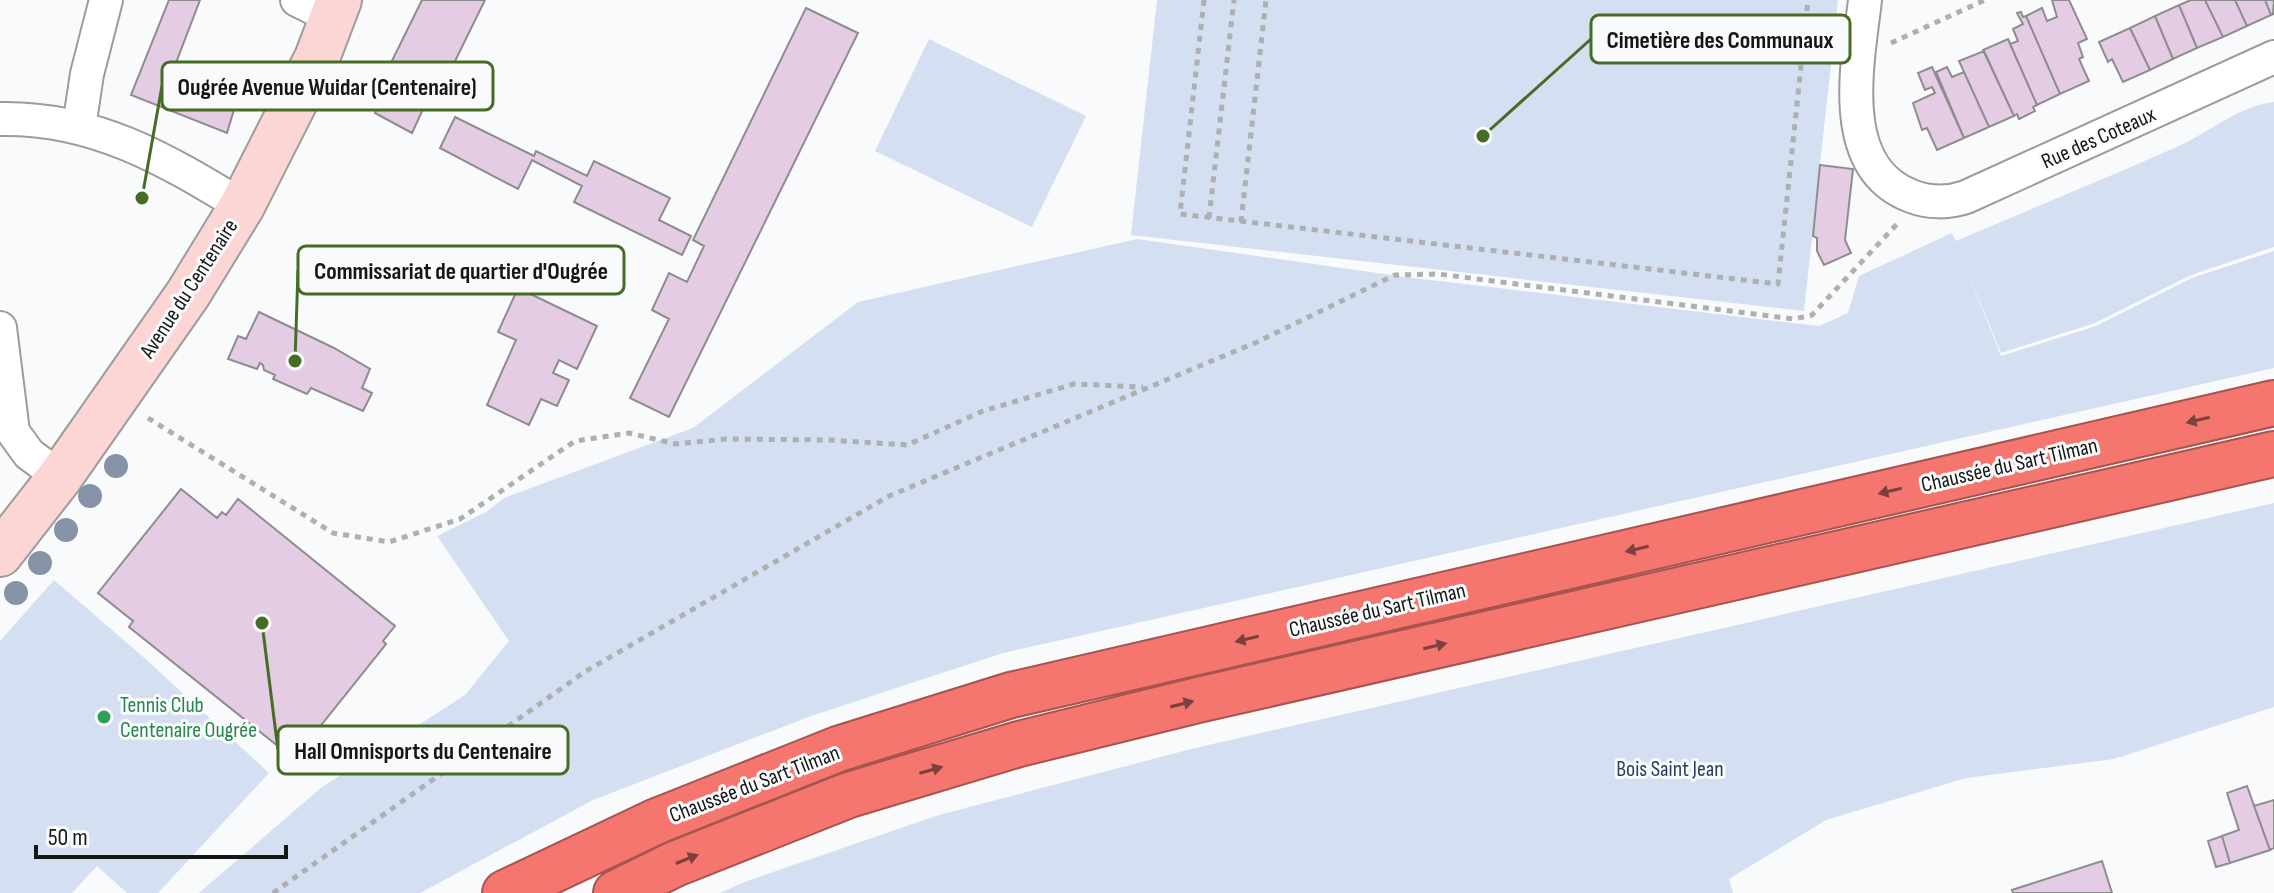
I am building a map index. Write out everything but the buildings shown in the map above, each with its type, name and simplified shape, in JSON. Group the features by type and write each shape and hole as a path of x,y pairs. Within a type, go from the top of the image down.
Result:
{"highway":[{"name":"Chaussée du Sart Tilman","path":"505,893 657,821 838,749 1011,695 2274,403"},
{"name":"Chaussée du Sart Tilman","path":"616,893 675,864 849,795 1019,744 1213,696 2274,454"}],"street":[{"path":"79,127 87,74 106,0"},
{"path":"1865,0 1856,104 1858,125 1865,149 1885,182 1919,199"},
{"name":"Avenue du Centenaire","path":"0,554 116,398 188,294 242,206 289,115 323,6"},
{"name":"Rue des Coteaux","path":"1919,199 1954,201 1966,197 2274,57"},
{"path":"0,119 25,119 79,127 111,137 187,171 242,206"},
{"path":"0,328 13,432 29,454 60,477"}],"path":[{"path":"1204,0 1180,214 1778,284 1808,0"},
{"path":"1209,218 1234,0"},
{"path":"1241,222 1266,0"},
{"path":"1859,57 1985,0"},
{"path":"273,893 586,671 889,496 1257,342 1395,275 1438,274 1794,319 1812,315 1919,199"},
{"path":"116,398 333,533 389,542 460,519 575,441 629,433 676,444 726,439 829,440 907,445 983,411 1074,384 1148,388"}],"green space":[{"path":"1157,0 1838,0 1804,311 1131,235"},
{"path":"929,39 1086,116 1032,227 875,151"},
{"path":"2274,102 2274,247 2191,275 2095,323 2001,353 1963,261 2001,356 2096,326 2192,278 2274,251 2274,368 1003,653 811,716 593,800 420,893 199,893 322,787 465,695 509,641 437,536 486,512 504,498 693,428 858,302 1137,239 1405,277 1819,326 1848,313 1859,276 1952,233 1956,241 2179,146 2249,108"},
{"name":"Bois Saint Jean","path":"2274,503 2274,707 2114,759 1966,778 1826,820 1729,879 1733,893 720,893 939,815 1195,748"},
{"name":"Tennis Club Centenaire Ougrée","path":"54,580 148,661 269,773 158,893 127,893 97,866 72,893 0,893 0,641"}],"place":[{"name":"Cimetière des Communaux","path":"1483,136"},
{"name":"Ougrée Avenue Wuidar (Centenaire)","path":"142,198"},
{"name":"Commissariat de quartier d'Ougrée","path":"295,361"},
{"name":"Hall Omnisports du Centenaire","path":"262,623"},
{"name":"Tennis Club Centenaire Ougrée","path":"104,717"}]}
